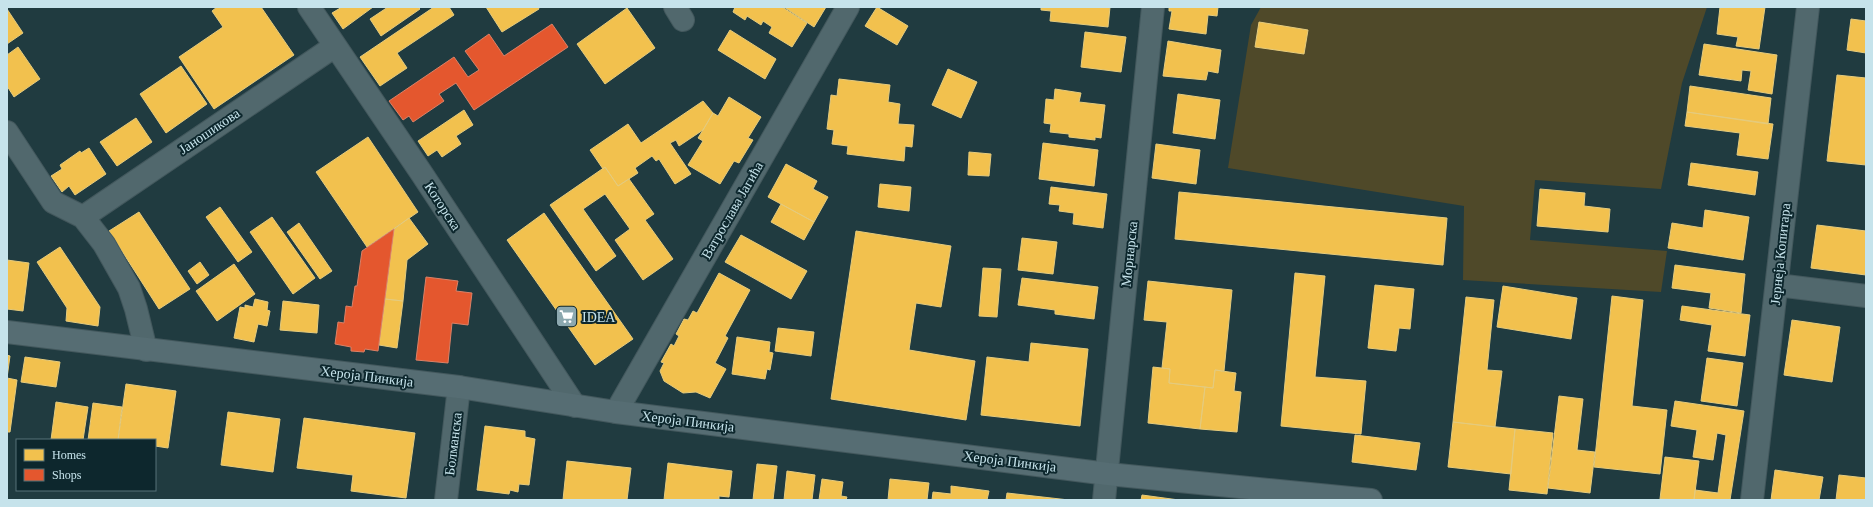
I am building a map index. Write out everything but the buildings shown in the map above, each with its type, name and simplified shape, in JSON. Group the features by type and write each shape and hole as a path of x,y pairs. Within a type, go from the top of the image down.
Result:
{"street":[{"name":"Которска","path":"309,7 422,174 575,406"},
{"name":"Ватрослава Јагића","path":"616,412 848,7"},
{"name":"Морнарска","path":"1104,500 1108,474 1153,7"},
{"name":"Јернеја Копитара","path":"1752,500 1808,7"},
{"name":"Јаношикова","path":"83,217 335,46"},
{"path":"7,132 53,202 83,217 104,244 129,288 146,350"},
{"path":"1777,285 1866,296"},
{"name":"Хероја Пинкија","path":"7,332 459,387 616,412 1108,474 1371,500"},
{"name":"Болманска","path":"446,500 459,387"}],"shaded area":[{"path":"1261,7 1707,7 1682,83 1661,189 1535,180 1530,240 1667,251 1661,292 1463,280 1464,206 1228,168 1251,25"}],"place":[{"name":"IDEA","path":"566,317"}]}
